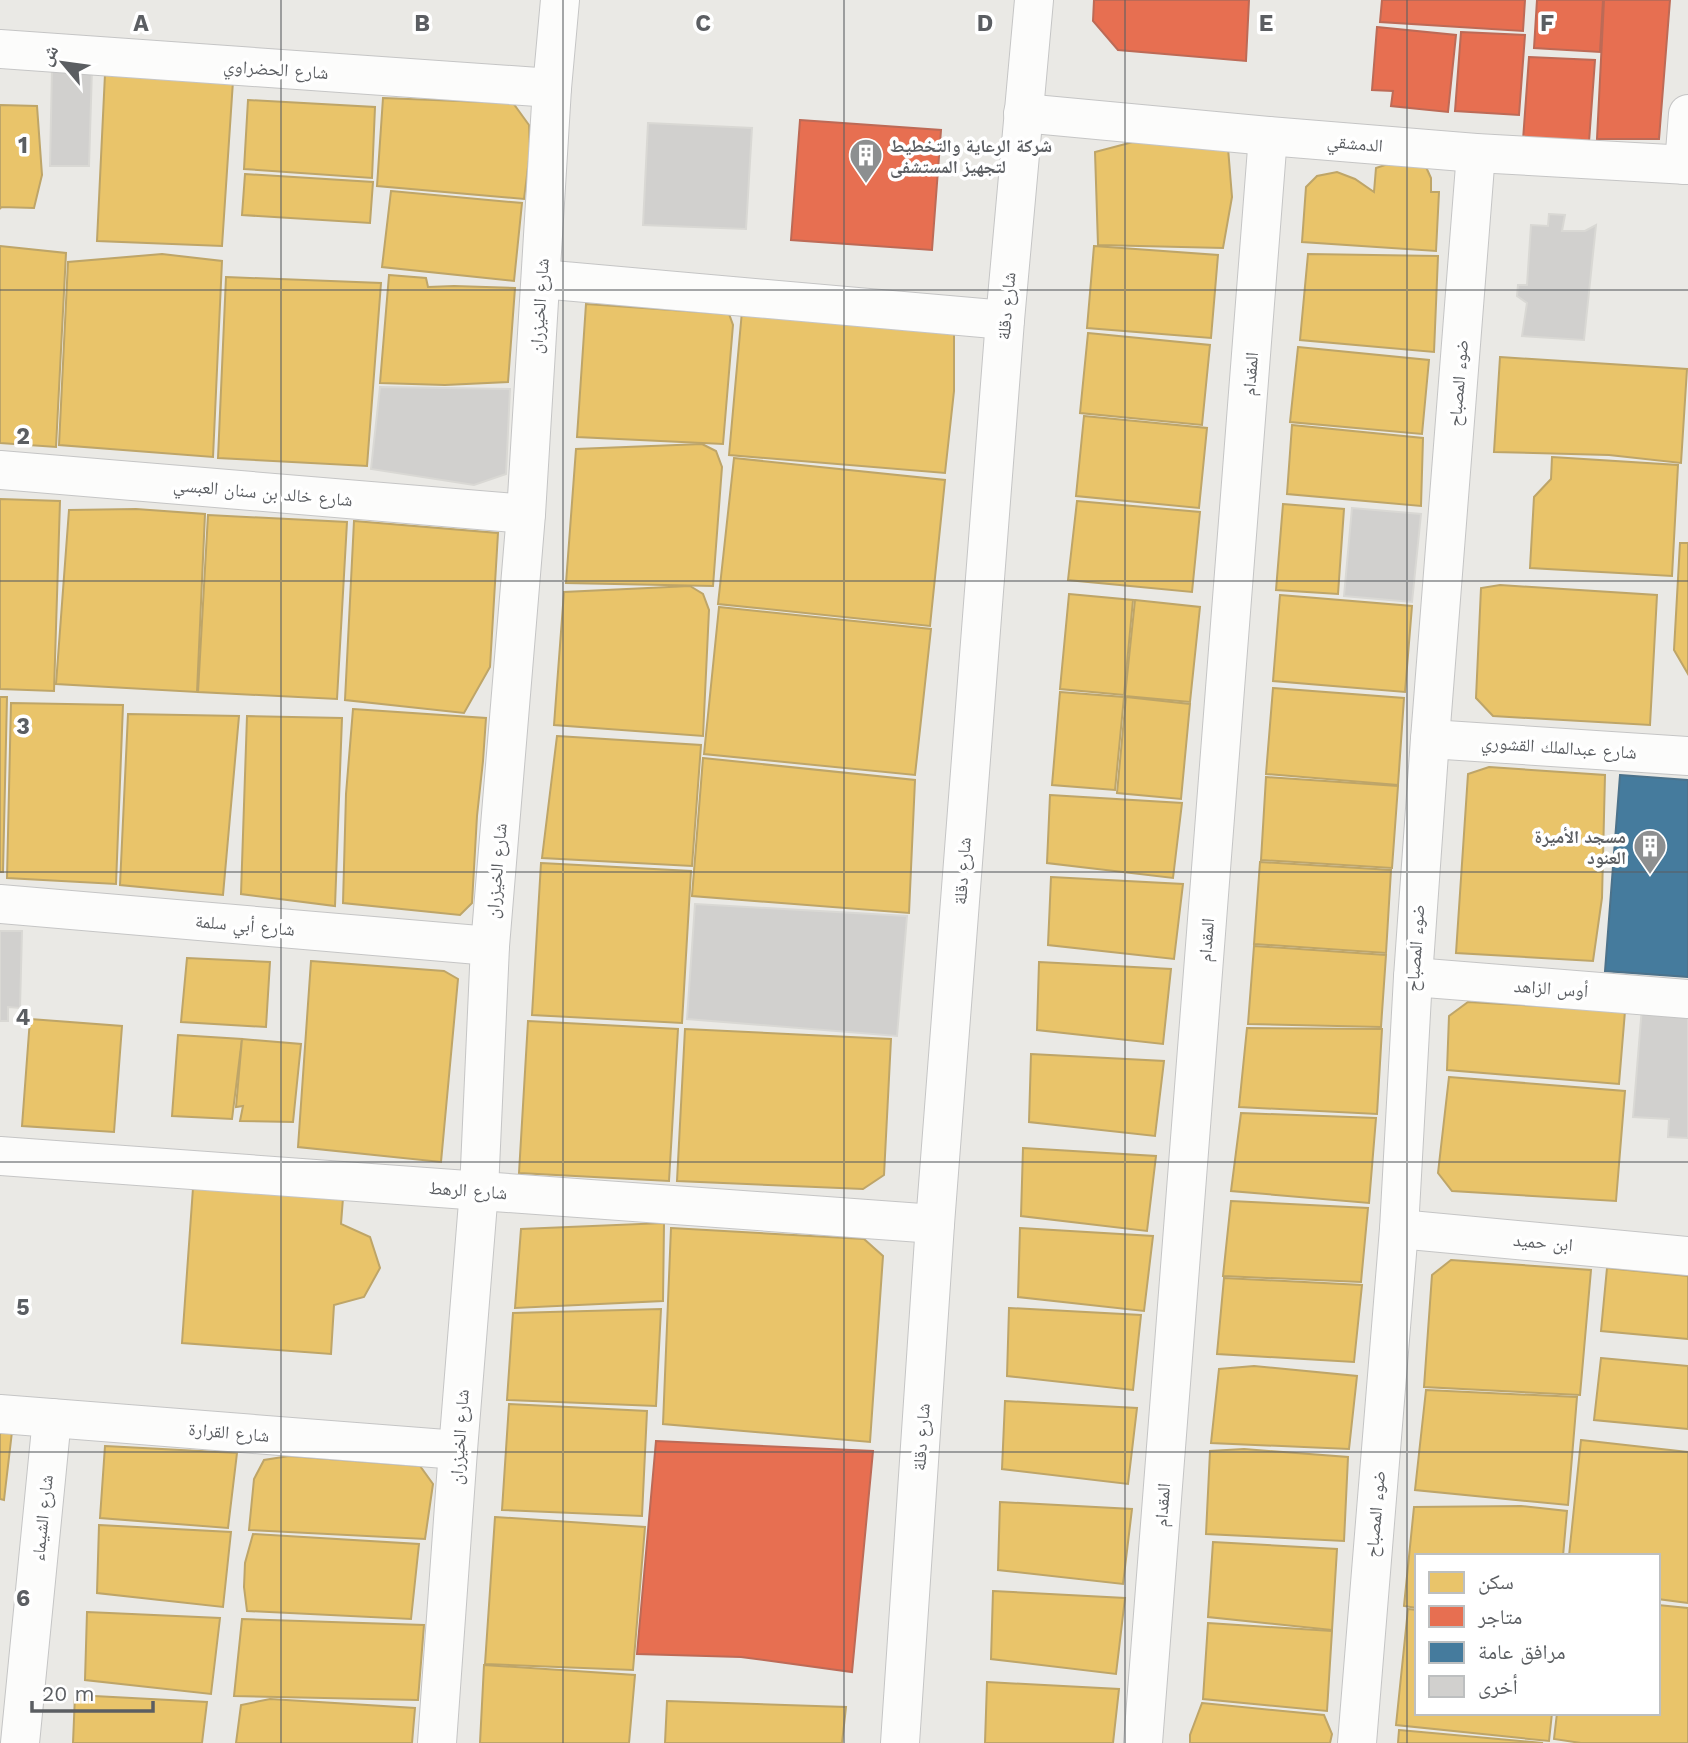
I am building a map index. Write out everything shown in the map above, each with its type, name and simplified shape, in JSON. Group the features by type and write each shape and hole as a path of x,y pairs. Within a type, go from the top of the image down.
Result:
{"street":[{"name":"شارع الخيزران","path":"437,1743 479,1191 490,946 526,514 552,88 560,0"},
{"name":"شارع دقلة","path":"900,1743 935,1224 1005,320 1034,0"},
{"name":"شارع الحضراوي","path":"0,49 552,88"},
{"name":"الدمشقي","path":"1023,113 1476,153 1686,165"},
{"path":"1686,165 1688,114"},
{"name":"المقدام","path":"1143,1743 1268,136"},
{"name":"ضوء المصباح","path":"1357,1743 1399,1228 1430,739 1476,153"},
{"path":"541,279 1005,320"},
{"name":"شارع خالد بن سنان العبسي","path":"0,470 526,514"},
{"name":"شارع عبدالملك القشوري","path":"1430,739 1688,756"},
{"name":"شارع أبي سلمة","path":"0,904 490,946"},
{"name":"أوس الزاهد","path":"1413,977 1688,999"},
{"name":"شارع الرهط","path":"0,1156 935,1224"},
{"name":"ابن حميد","path":"1399,1228 1688,1256"},
{"name":"شارع القرارة","path":"0,1414 458,1450"},
{"name":"شارع الشيماء","path":"20,1743 52,1418"}],"building: سكن":[{"path":"105,74 233,81 222,246 97,241"},
{"path":"383,98 513,103 529,125 530,151 524,199 377,186"},
{"path":"248,100 375,107 372,178 244,169"},
{"path":"0,105 37,106 42,175 34,208 0,209"},
{"path":"1133,142 1228,148 1232,197 1223,248 1098,245 1095,152"},
{"path":"1391,163 1426,167 1431,178 1431,192 1439,192 1436,251 1302,242 1306,187 1317,176 1337,172 1355,179 1374,192 1376,168"},
{"path":"245,174 373,182 370,223 242,215"},
{"path":"391,191 522,203 514,281 382,267"},
{"path":"0,246 66,253 56,447 0,443"},
{"path":"1094,246 1218,255 1211,338 1087,328"},
{"path":"162,254 222,261 213,457 59,445 68,262"},
{"path":"1308,254 1438,256 1434,352 1300,340"},
{"path":"389,275 426,278 428,287 515,288 508,382 445,385 380,383"},
{"path":"226,277 381,283 367,466 218,458"},
{"path":"586,304 729,314 733,325 723,444 577,437"},
{"path":"742,311 954,333 954,391 945,473 729,455"},
{"path":"1088,333 1210,345 1202,425 1080,413"},
{"path":"1298,347 1429,360 1422,434 1290,422"},
{"path":"1500,357 1687,369 1681,463 1609,455 1494,452"},
{"path":"1084,416 1207,428 1199,508 1076,496"},
{"path":"1292,425 1423,438 1421,506 1287,494"},
{"path":"702,444 716,451 722,467 713,586 566,583 576,449"},
{"path":"1552,457 1678,465 1672,576 1530,568 1534,497 1551,479"},
{"path":"734,458 945,480 930,626 718,604"},
{"path":"0,499 60,501 54,691 0,689"},
{"path":"1077,501 1200,512 1192,592 1068,580"},
{"path":"1283,504 1344,509 1338,594 1276,590"},
{"path":"136,509 205,514 197,692 56,684 69,510"},
{"path":"208,515 347,522 337,699 198,692"},
{"path":"354,521 498,533 490,667 464,713 345,700"},
{"path":"1680,543 1688,543 1688,674 1674,650"},
{"path":"1500,585 1657,595 1650,725 1493,716 1476,698 1481,588"},
{"path":"690,586 703,594 709,610 703,736 554,725 564,592"},
{"path":"1069,594 1133,600 1124,695 1060,689"},
{"path":"1280,595 1412,606 1405,692 1273,681"},
{"path":"1135,600 1200,607 1190,702 1125,696"},
{"path":"719,607 931,629 915,775 704,754"},
{"path":"1273,688 1404,698 1398,785 1266,774"},
{"path":"1060,692 1124,697 1115,790 1052,785"},
{"path":"0,697 7,697 3,872 0,872"},
{"path":"1126,697 1190,704 1181,799 1117,793"},
{"path":"11,703 123,705 116,884 7,878"},
{"path":"353,709 486,718 472,903 460,915 343,903 346,794"},
{"path":"128,714 239,716 223,895 120,885"},
{"path":"247,716 342,718 335,906 241,894"},
{"path":"557,736 701,745 692,866 542,858"},
{"path":"703,758 915,780 909,913 692,896"},
{"path":"1489,767 1605,775 1602,898 1593,961 1456,953 1468,774"},
{"path":"1266,777 1398,786 1392,868 1261,860"},
{"path":"1050,795 1182,803 1173,878 1047,863"},
{"path":"1260,862 1391,870 1386,953 1254,944"},
{"path":"541,863 691,871 682,1023 532,1015"},
{"path":"1051,877 1183,884 1174,959 1048,945"},
{"path":"1254,946 1386,955 1381,1027 1248,1024"},
{"path":"187,958 270,962 266,1027 181,1022"},
{"path":"311,961 444,971 458,979 441,1162 298,1147"},
{"path":"1039,962 1171,969 1163,1044 1037,1030"},
{"path":"1468,1002 1625,1011 1619,1084 1447,1070 1449,1016"},
{"path":"30,1019 122,1026 114,1132 22,1126"},
{"path":"528,1021 678,1029 669,1181 519,1173"},
{"path":"1247,1028 1382,1029 1377,1114 1239,1107"},
{"path":"685,1029 891,1039 884,1175 863,1189 677,1181"},
{"path":"178,1035 242,1039 232,1119 172,1116"},
{"path":"242,1039 301,1044 293,1122 240,1121 243,1106 236,1107"},
{"path":"1031,1054 1164,1061 1155,1136 1029,1122"},
{"path":"1449,1077 1625,1091 1616,1201 1452,1191 1438,1173"},
{"path":"1241,1113 1376,1118 1369,1203 1231,1191"},
{"path":"1023,1148 1156,1156 1147,1231 1021,1216"},
{"path":"193,1188 343,1198 341,1224 370,1237 380,1268 364,1297 334,1305 331,1354 182,1343"},
{"path":"1231,1201 1368,1208 1361,1282 1223,1276"},
{"path":"664,1223 663,1301 515,1308 521,1229"},
{"path":"671,1228 864,1239 883,1256 870,1442 663,1424"},
{"path":"1020,1228 1153,1236 1144,1311 1018,1297"},
{"path":"1451,1260 1591,1270 1580,1395 1424,1387 1432,1275"},
{"path":"1607,1268 1688,1276 1688,1339 1601,1331"},
{"path":"1224,1278 1362,1285 1354,1362 1217,1354"},
{"path":"1009,1308 1141,1315 1133,1390 1007,1376"},
{"path":"661,1309 656,1406 507,1400 513,1313"},
{"path":"1601,1358 1688,1366 1688,1429 1594,1420"},
{"path":"1254,1366 1357,1376 1349,1449 1211,1443 1219,1369"},
{"path":"1426,1390 1577,1397 1568,1505 1415,1490"},
{"path":"1005,1401 1137,1408 1128,1484 1002,1469"},
{"path":"509,1404 647,1411 642,1516 502,1510"},
{"path":"0,1422 13,1423 4,1500 0,1499"},
{"path":"1581,1440 1688,1452 1688,1603 1660,1599 1660,1554 1569,1554"},
{"path":"105,1446 237,1453 228,1528 100,1518"},
{"path":"1244,1449 1348,1457 1344,1541 1206,1534 1210,1451"},
{"path":"289,1456 420,1466 433,1484 425,1539 249,1530 254,1479 264,1460"},
{"path":"1000,1502 1132,1509 1123,1584 998,1570"},
{"path":"1521,1506 1567,1511 1563,1554 1415,1554 1415,1608 1404,1606 1414,1507"},
{"path":"495,1517 645,1527 633,1670 485,1664"},
{"path":"99,1525 231,1532 223,1607 97,1593"},
{"path":"253,1534 419,1544 411,1619 247,1611 245,1563"},
{"path":"1213,1542 1337,1549 1332,1630 1208,1617"},
{"path":"993,1591 1125,1598 1116,1674 991,1659"},
{"path":"1660,1605 1688,1608 1688,1743 1581,1743 1554,1739 1557,1715 1660,1715"},
{"path":"1408,1609 1415,1610 1415,1715 1552,1715 1549,1741 1396,1725"},
{"path":"87,1612 220,1618 211,1694 85,1680"},
{"path":"242,1619 424,1625 418,1700 234,1696"},
{"path":"1208,1623 1332,1631 1327,1711 1203,1699"},
{"path":"484,1665 635,1675 629,1743 480,1743"},
{"path":"987,1682 1119,1689 1113,1743 985,1743"},
{"path":"75,1695 207,1702 202,1743 73,1743"},
{"path":"270,1699 415,1708 412,1743 236,1743 241,1705"},
{"path":"667,1701 846,1707 842,1743 665,1743"},
{"path":"1202,1703 1324,1715 1332,1734 1330,1743 1190,1743 1190,1735"},
{"path":"1399,1730 1543,1743 1398,1743"}],"building: متاجر":[{"path":"1094,0 1249,0 1246,61 1118,50 1093,21"},
{"path":"1382,0 1525,0 1523,31 1380,22"},
{"path":"1537,0 1603,0 1600,52 1534,48"},
{"path":"1604,0 1670,0 1659,139 1597,139"},
{"path":"1377,27 1456,35 1448,112 1391,106 1393,91 1372,90"},
{"path":"1461,32 1525,35 1519,115 1455,111"},
{"path":"1529,57 1595,60 1589,142 1523,140"},
{"name":"شركة الرعاية والتخطيط لتجهيز المستشفى","path":"800,120 941,130 932,250 791,240"},
{"path":"656,1441 873,1451 852,1672 741,1657 637,1654"}],"building: مرافق عامة":[{"name":"مسجد الأميرة العنود","path":"1620,775 1688,780 1688,977 1605,971"}],"building: أخرى":[{"path":"52,68 92,69 89,166 50,166"},
{"path":"648,123 752,128 746,229 643,225"},
{"path":"1549,214 1565,215 1562,231 1585,231 1596,225 1584,340 1522,336 1527,303 1517,296 1518,285 1527,285 1531,225 1548,226"},
{"path":"380,387 510,389 506,474 474,485 371,469"},
{"path":"1352,508 1421,514 1412,602 1344,596"},
{"path":"695,904 907,916 897,1036 687,1019"},
{"path":"0,931 22,931 20,1008 8,1007 8,1021 0,1021"},
{"path":"1642,1007 1688,1011 1688,1138 1668,1137 1669,1119 1633,1117"}],"place":[{"name":"شركة الرعاية والتخطيط لتجهيز المستشفى","path":"866,185"},
{"name":"مسجد الأميرة العنود","path":"1650,876"}]}
